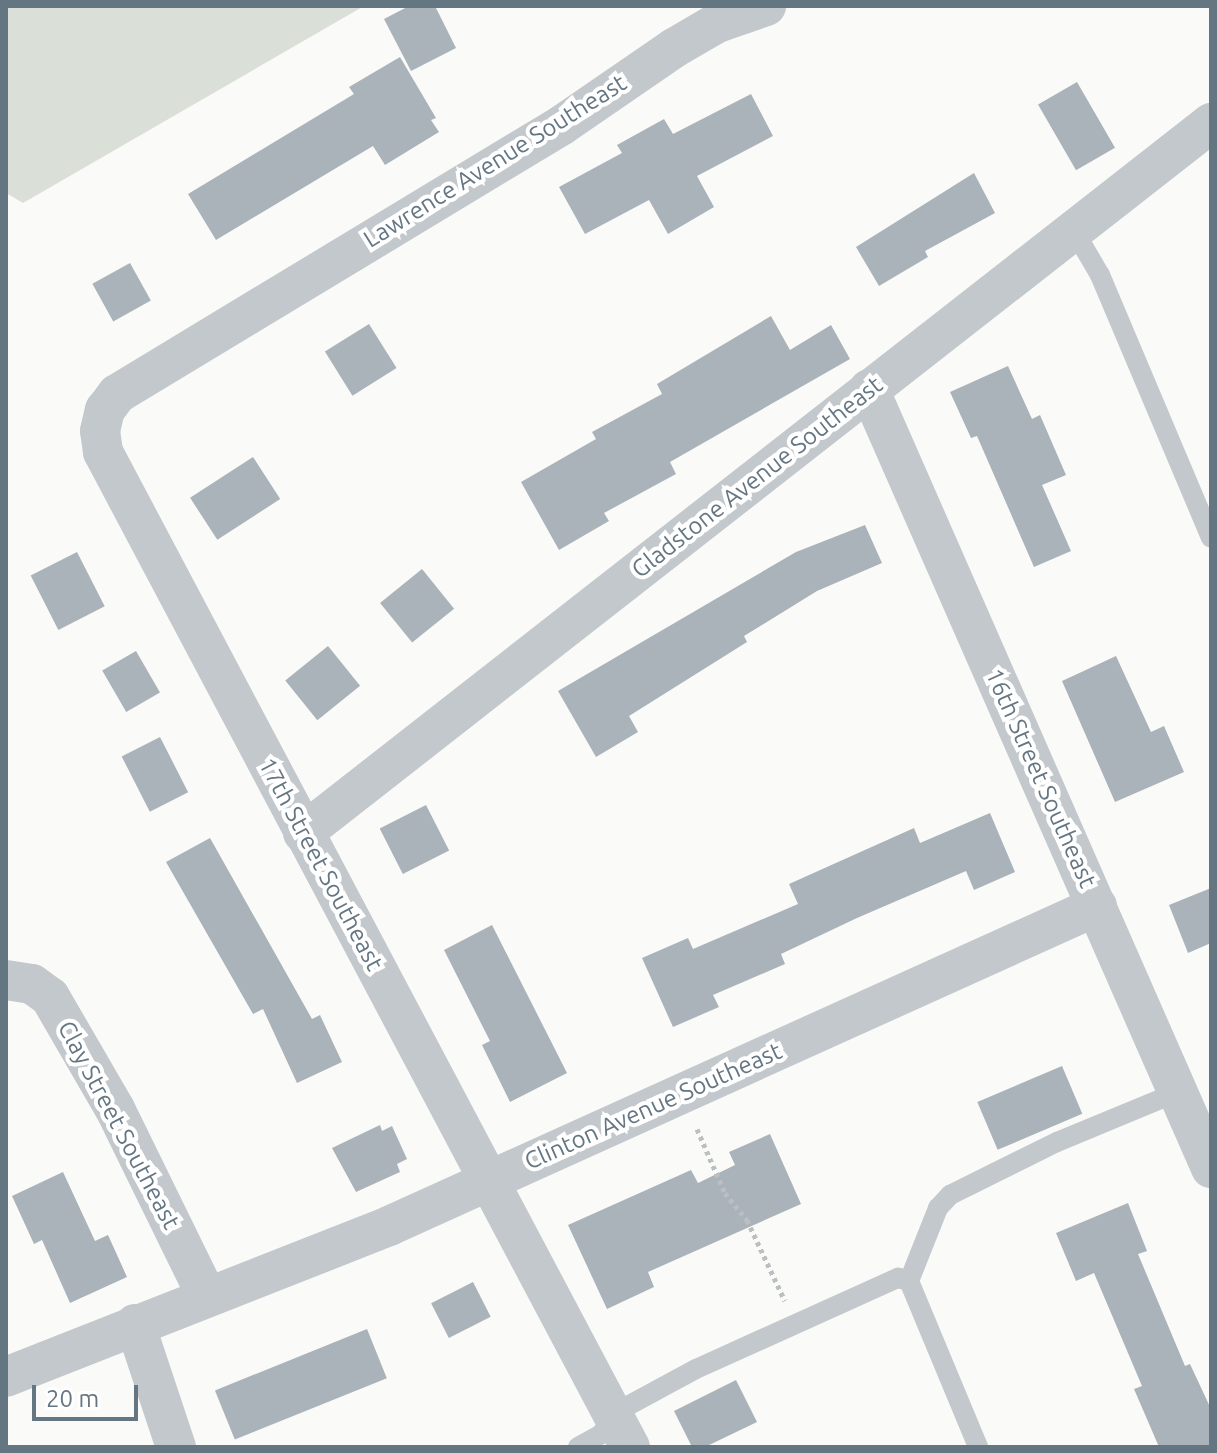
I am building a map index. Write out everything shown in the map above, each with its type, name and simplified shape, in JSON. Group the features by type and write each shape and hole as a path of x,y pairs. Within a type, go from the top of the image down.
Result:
{"street":[{"name":"Lawrence Avenue Southeast","path":"228,325 562,125 674,48 717,23 766,6"},
{"name":"Gladstone Avenue Southeast","path":"303,833 1211,123"},
{"name":"17th Street Southeast","path":"228,325 117,394 105,410 100,431 103,452 622,1432"},
{"name":"16th Street Southeast","path":"869,389 1211,1168"},
{"name":"Clinton Avenue Southeast","path":"135,1324 389,1226 1097,906"},
{"name":"Clay Street Southeast","path":"6,980 32,984 50,997 115,1109 207,1297"},
{"path":"6,1377 135,1324 176,1447"}],"lane":[{"path":"1073,229 1100,275 1211,538"},
{"path":"978,1447 909,1281 938,1208 950,1195 1057,1142 1178,1092"},
{"path":"578,1447 601,1434 622,1432 696,1369 898,1278 909,1281"}],"path":[{"path":"681,1093 725,1193 747,1220 795,1323"}],"shaded area":[{"path":"6,6 364,6 23,203 6,193"}],"building":[{"path":"409,6 435,6 456,48 411,71 384,19"},
{"path":"400,57 436,118 431,120 439,132 385,165 373,146 216,240 188,194 354,94 349,87"},
{"path":"1077,82 1115,148 1076,170 1038,104"},
{"path":"751,94 773,136 697,176 714,207 668,234 649,200 585,234 559,187 622,153 617,145 664,119 673,134"},
{"path":"974,173 995,213 925,251 928,257 879,286 856,247"},
{"path":"130,263 151,301 113,321 92,284"},
{"path":"771,316 790,350 831,325 850,359 670,462 676,474 604,513 609,521 559,550 521,482 596,439 592,432 662,394 657,384"},
{"path":"369,324 397,368 352,396 325,352"},
{"path":"1008,366 1032,419 1040,415 1066,475 1042,485 1071,551 1034,567 977,436 971,438 950,392"},
{"path":"253,457 280,499 217,540 190,498"},
{"path":"865,525 882,563 817,591 744,636 747,642 629,716 638,732 596,757 558,691 796,552"},
{"path":"77,552 105,606 58,630 31,576"},
{"path":"422,569 454,609 412,643 380,603"},
{"path":"328,646 360,686 317,720 285,681"},
{"path":"136,651 160,693 126,712 102,670"},
{"path":"1116,656 1151,732 1164,726 1184,772 1115,802 1062,681"},
{"path":"160,737 188,792 150,812 122,757"},
{"path":"426,805 449,850 403,874 380,829"},
{"path":"990,813 1015,872 974,890 966,871 857,918 781,954 785,964 713,995 719,1007 673,1027 642,958 688,938 693,949 798,904 789,884 914,828 920,843"},
{"path":"210,838 312,1019 320,1015 342,1062 297,1083 263,1009 253,1014 166,862"},
{"path":"1211,888 1211,943 1188,953 1169,905"},
{"path":"492,925 567,1073 510,1102 482,1045 490,1041 444,950"},
{"path":"1062,1066 1082,1114 998,1150 977,1102"},
{"path":"380,1125 382,1131 392,1126 407,1159 397,1164 400,1172 356,1192 332,1148"},
{"path":"770,1134 801,1204 648,1272 654,1287 607,1309 568,1225 691,1170 698,1183 735,1165 729,1152"},
{"path":"63,1172 95,1241 108,1235 127,1277 70,1303 42,1240 34,1244 12,1196"},
{"path":"1128,1203 1147,1251 1138,1254 1185,1366 1190,1364 1211,1409 1211,1447 1159,1447 1134,1389 1142,1386 1094,1273 1076,1281 1056,1233"},
{"path":"473,1282 491,1317 449,1338 431,1303"},
{"path":"367,1329 387,1378 235,1440 215,1390"},
{"path":"736,1380 757,1422 705,1447 692,1447 674,1411"}]}
